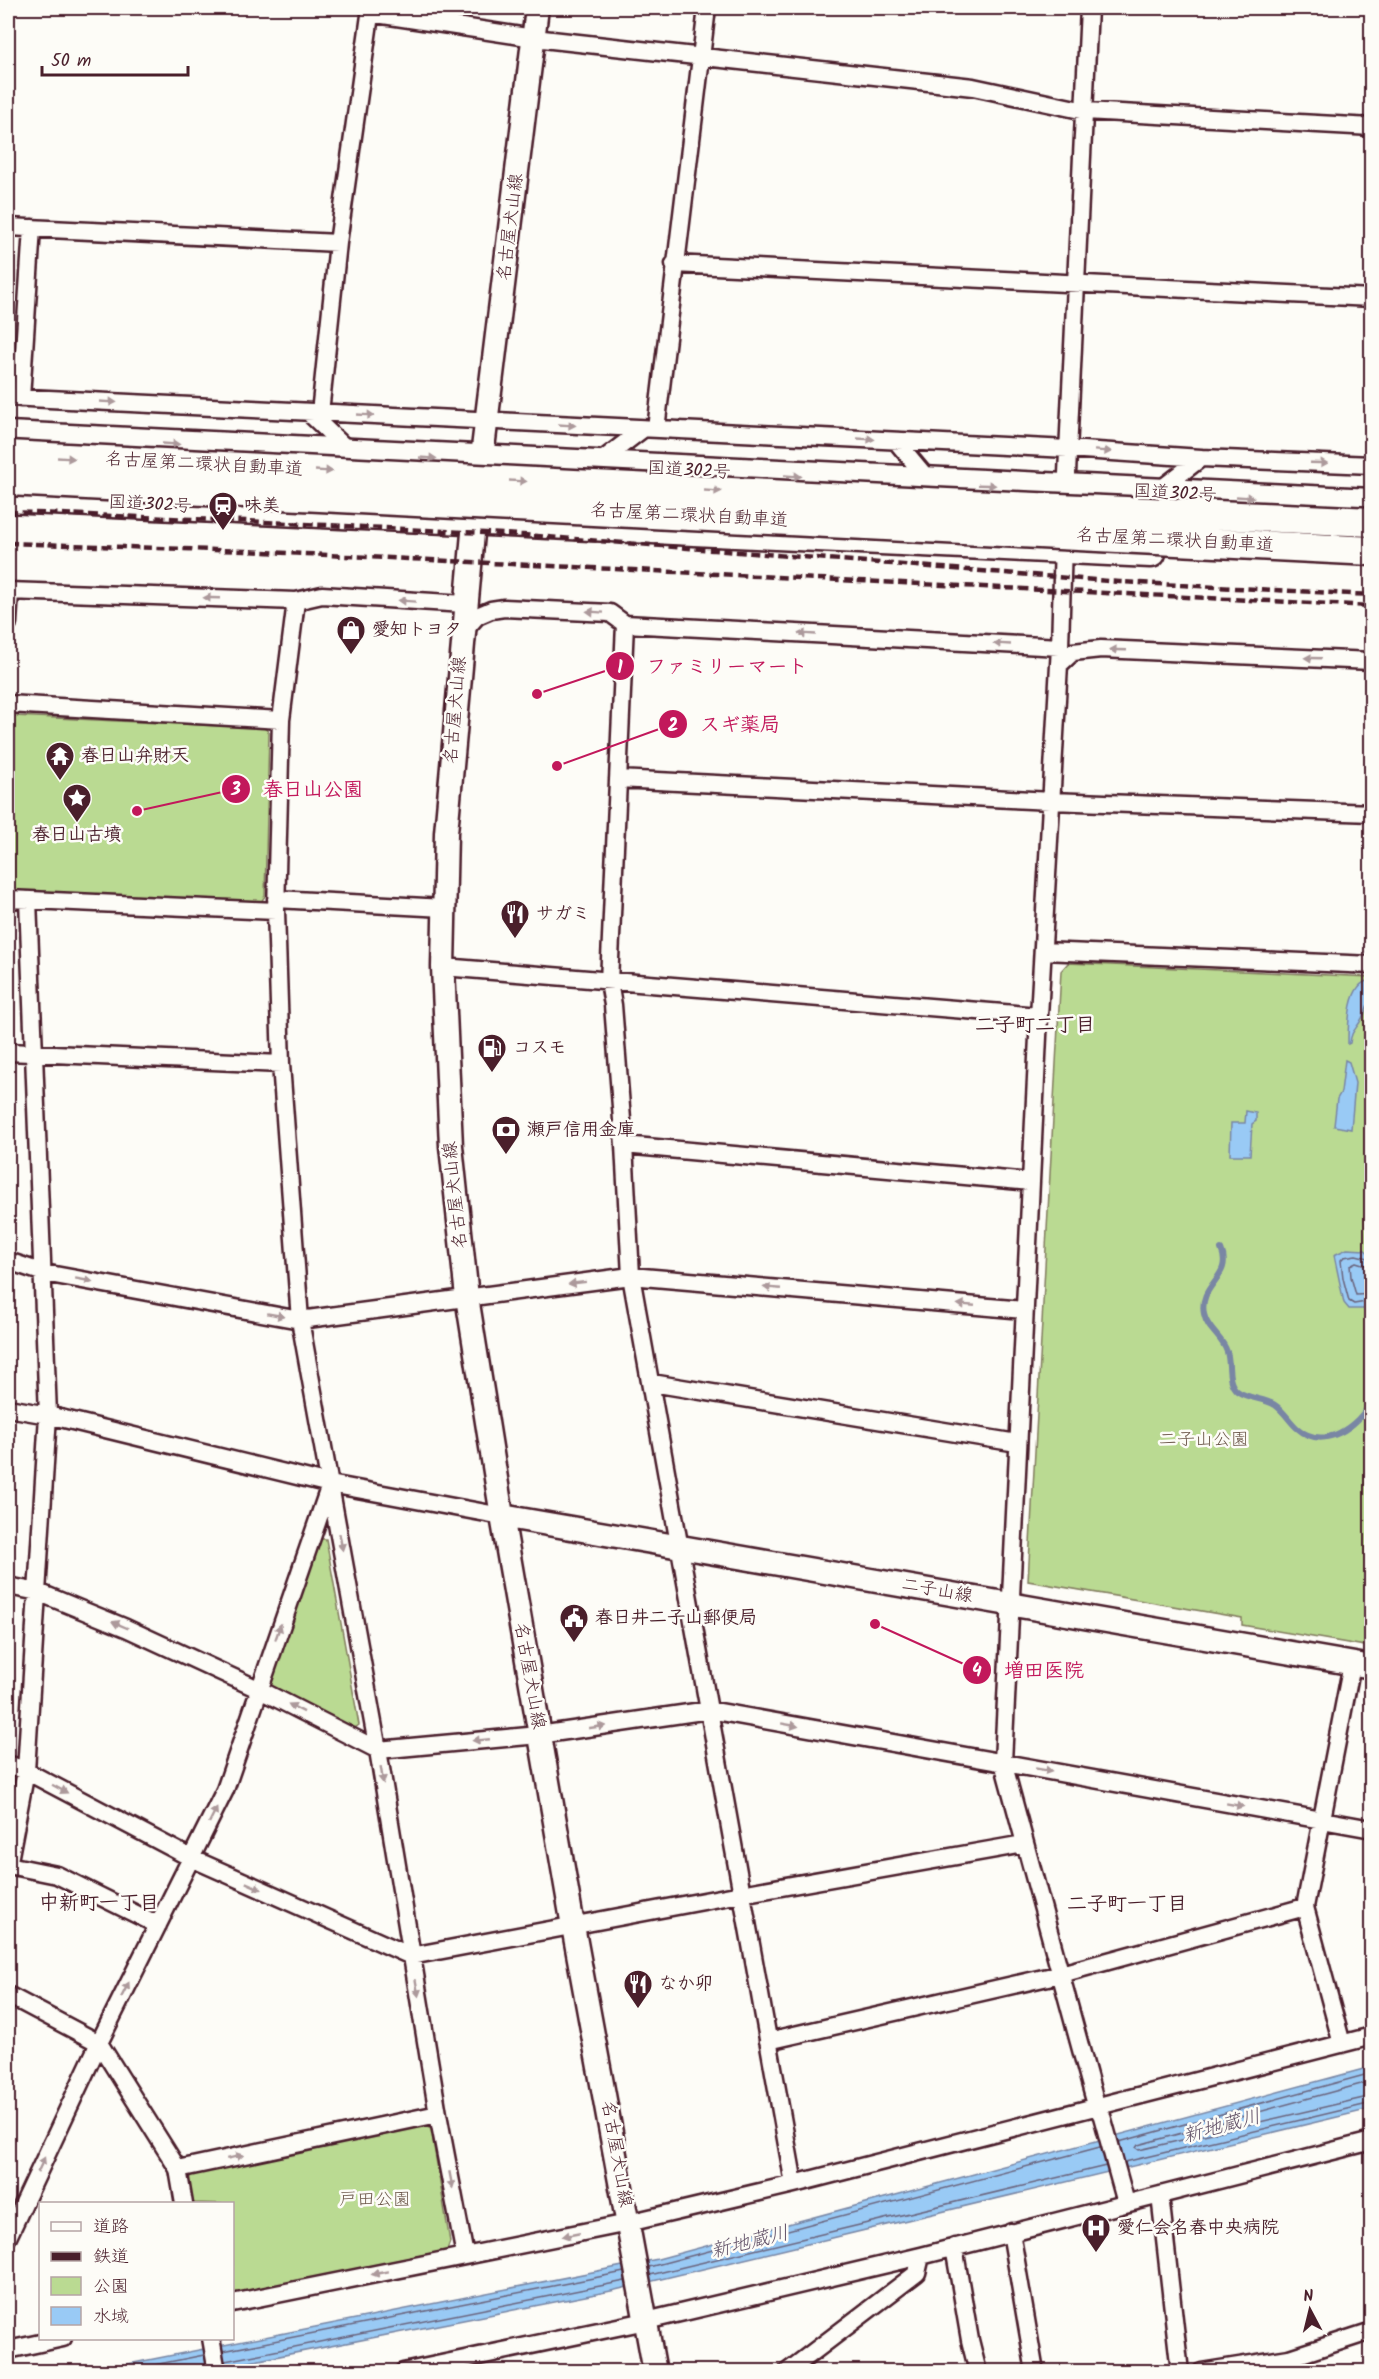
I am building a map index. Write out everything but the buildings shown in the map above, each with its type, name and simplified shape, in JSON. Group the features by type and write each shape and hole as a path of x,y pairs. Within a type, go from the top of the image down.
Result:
{"highway":[{"name":"国道302号","path":"8,436 1371,503"},
{"name":"名古屋第二環状自動車道","path":"8,455 947,504 1371,521"},
{"name":"名古屋第二環状自動車道","path":"8,481 1371,552"},
{"name":"国道302号","path":"8,498 1371,564"}],"main road":[{"name":"名古屋犬山線","path":"537,8 474,522 446,832 443,967 451,1146 467,1297 502,1516 573,1926 655,2372"},
{"name":"二子山線","path":"502,1516 1362,1665"}],"street":[{"path":"594,466 649,429 674,264 707,8"},
{"path":"1089,8 1060,647 1017,1443 1003,1762 1060,1974 1124,2197"},
{"path":"314,413 370,10 534,38 973,87 1085,111 1371,127"},
{"path":"8,227 338,243"},
{"path":"32,228 14,398 1068,449 1370,466"},
{"path":"674,264 1371,298"},
{"path":"314,413 351,453"},
{"path":"896,441 931,483"},
{"path":"1157,493 1201,458"},
{"path":"8,624 9,591 296,601 322,595 465,604"},
{"path":"296,601 281,720 276,905 281,1064 300,1320 378,1750 438,2114 465,2256"},
{"path":"463,632 477,616 504,608 610,613 625,624 1060,647"},
{"path":"625,624 609,982 613,1005 624,1145 632,1276 794,2184"},
{"path":"1059,665 1073,652 1101,649 1371,661"},
{"path":"8,705 281,720"},
{"path":"618,779 1052,801 1371,813"},
{"path":"8,899 444,908"},
{"path":"28,900 48,1415 26,1771 8,1866 57,1875 158,1925"},
{"path":"1044,951 1371,965"},
{"path":"443,967 1039,1016"},
{"path":"8,1052 281,1064"},
{"path":"624,1145 1031,1182"},
{"path":"8,1261 44,1273 300,1320 632,1276 1024,1310"},
{"path":"652,1383 1017,1443"},
{"path":"8,1408 48,1415 330,1484 502,1516"},
{"path":"10,2228 225,1790 330,1484"},
{"path":"8,1586 38,1592 126,1628 258,1689 378,1750 539,1735 709,1710 1371,1828"},
{"path":"1342,2044 1305,1907 1323,1821 1362,1665"},
{"path":"8,1764 26,1771 191,1858 411,1956 1024,1844"},
{"path":"768,2041 1060,1974 1305,1907"},
{"path":"8,1995 99,2043 177,2169 184,2202"},
{"path":"234,2303 465,2256 629,2229 794,2184 1099,2111 1371,2036"},
{"path":"177,2169 438,2114"},
{"path":"403,2372 484,2363 646,2318 921,2256 1011,2232 1124,2197 1161,2195 1371,2141"},
{"path":"1161,2195 1180,2372"},
{"path":"1011,2232 1035,2372"},
{"path":"954,2247 970,2340 978,2372"},
{"path":"787,2372 918,2273 921,2256"},
{"path":"1201,2372 1289,2358 1371,2331"},
{"path":"8,2350 54,2340"},
{"path":"211,2340 217,2372"}],"green space":[{"path":"14,716 264,728 269,732 265,896 261,902 8,890 8,722"},
{"name":"二子山公園","path":"1068,963 1371,977 1371,1647 1242,1625 1242,1618 1028,1581 1061,971"},
{"path":"318,1539 326,1539 359,1725 352,1730 273,1688 270,1680"},
{"name":"戸田公園","path":"424,2125 431,2129 450,2242 447,2250 234,2294 234,2202 192,2202 187,2181 193,2173"}],"water":[{"path":"1371,980 1367,1007 1348,1044 1349,1016 1354,996 1363,983"},
{"path":"1345,1060 1349,1062 1355,1083 1351,1129 1334,1126"},
{"path":"1246,1111 1256,1113 1256,1121 1252,1124 1250,1155 1230,1155 1231,1123 1245,1123"},
{"path":"1347,1249 1365,1250 1371,1255 1371,1306 1363,1309 1349,1309 1344,1303 1334,1255"},
{"name":"新地蔵川","path":"1371,2067 1371,2109 611,2291 203,2371 88,2372 658,2259"}],"waterway":[{"path":"1221,1249 1224,1259 1223,1267 1206,1295 1204,1314 1208,1325 1225,1347 1231,1382 1237,1391 1275,1405 1297,1428 1307,1435 1318,1437 1329,1437 1349,1427 1372,1401"}],"railway":[{"path":"8,512 523,535 1120,582 1372,595"},
{"path":"8,543 245,551 1372,606"}],"place":[{"name":"味美","path":"223,532"},
{"name":"愛知トヨタ","path":"351,656"},
{"name":"ファミリーマート","path":"537,694"},
{"name":"スギ薬局","path":"557,766"},
{"name":"春日山弁財天","path":"60,782"},
{"name":"春日山公園","path":"137,811"},
{"name":"春日山古墳","path":"77,824"},
{"name":"サガミ","path":"515,940"},
{"name":"コスモ","path":"492,1074"},
{"name":"瀬戸信用金庫","path":"506,1156"},
{"name":"増田医院","path":"875,1624"},
{"name":"春日井二子山郵便局","path":"574,1644"},
{"name":"なか卯","path":"638,2010"},
{"name":"愛仁会名春中央病院","path":"1096,2254"}],"district":[{"name":"二子町二丁目","path":"1035,1026"},
{"name":"中新町一丁目","path":"99,1904"},
{"name":"二子町一丁目","path":"1127,1905"}]}
